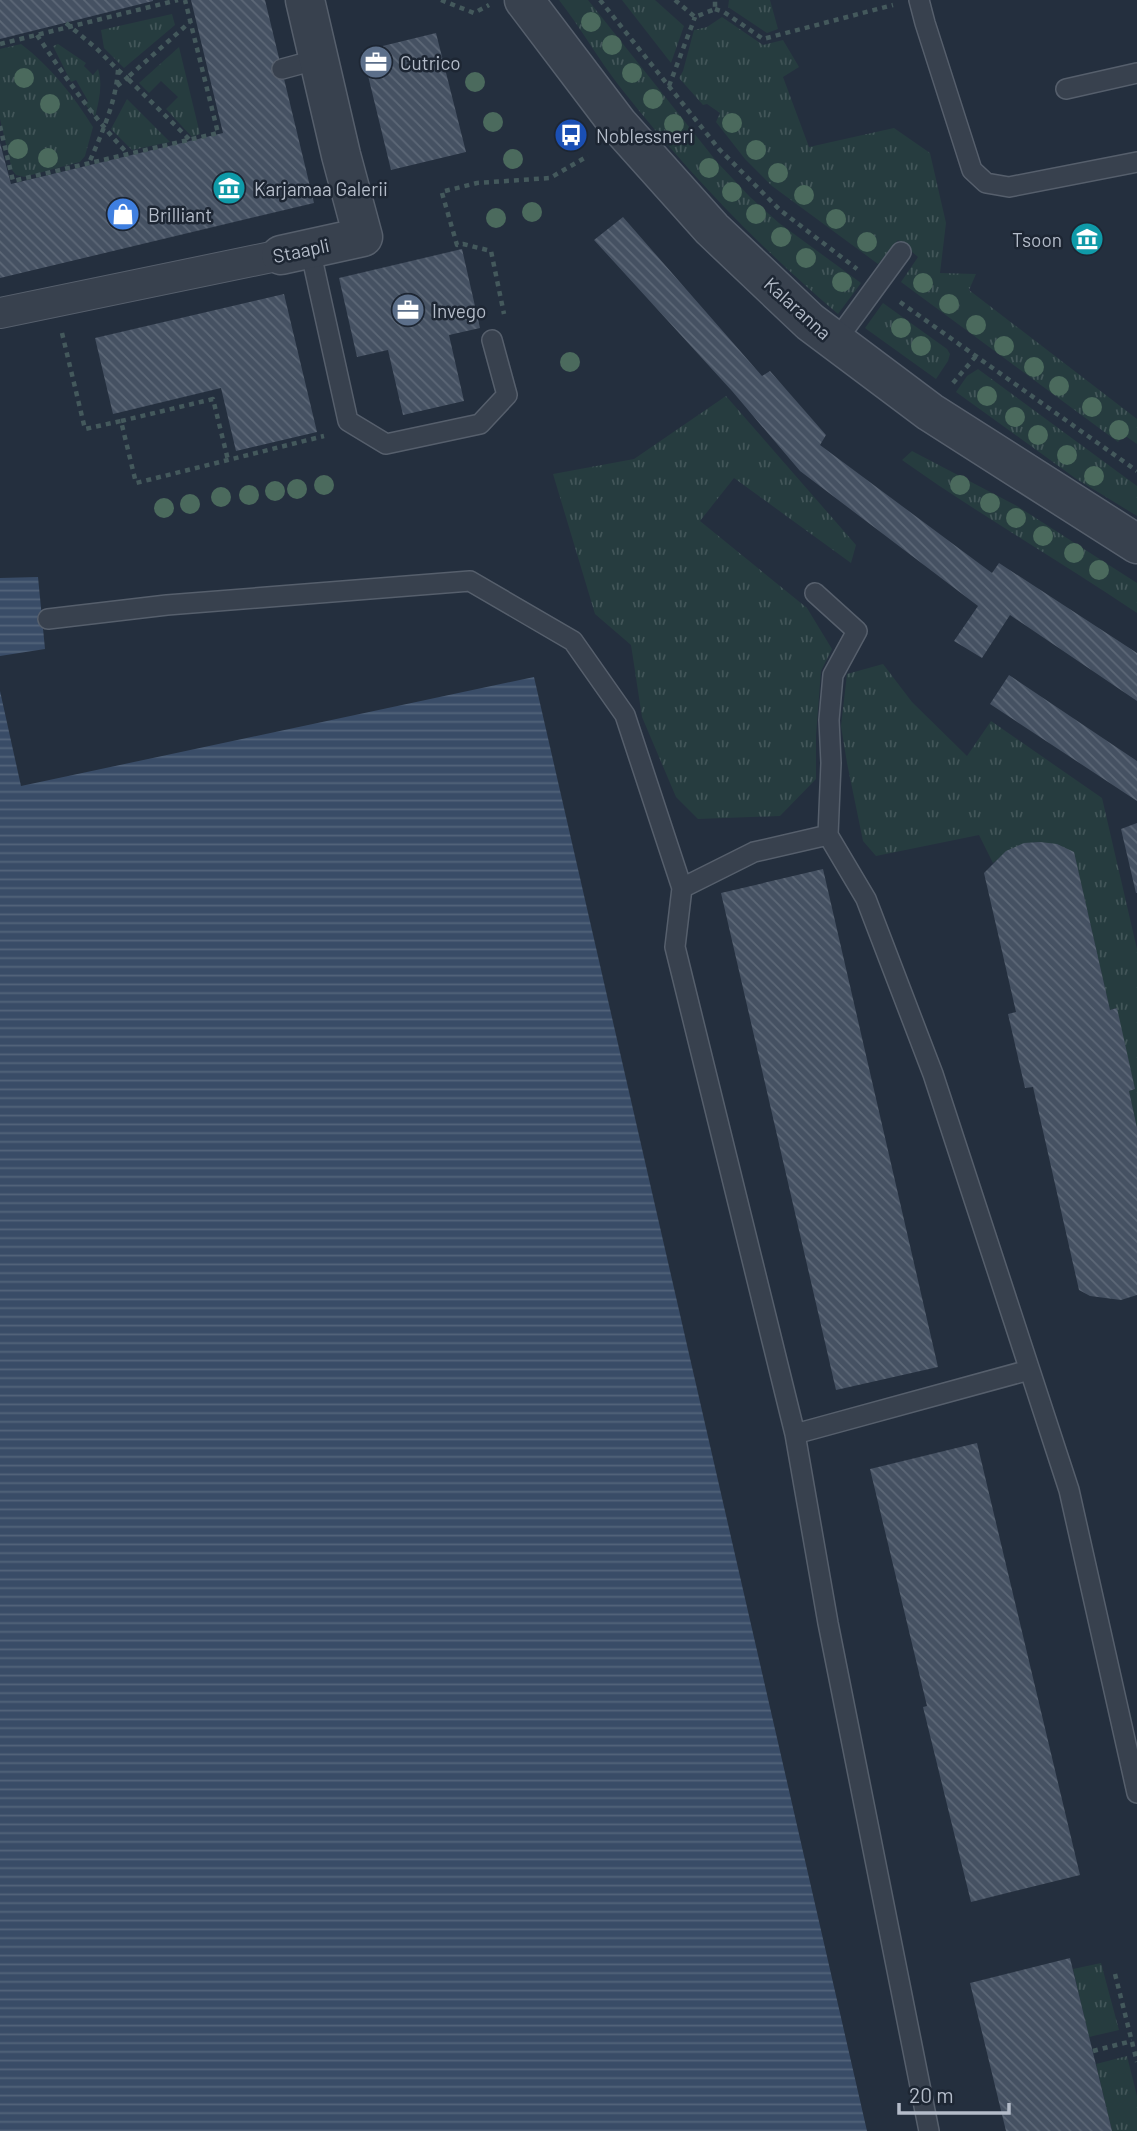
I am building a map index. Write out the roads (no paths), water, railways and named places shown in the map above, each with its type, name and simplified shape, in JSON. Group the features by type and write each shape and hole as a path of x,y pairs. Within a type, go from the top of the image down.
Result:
{"street":[{"name":"Staapli","path":"0,313 363,237 305,0"},
{"name":"Kalaranna","path":"524,0 618,124 712,229 810,322 930,412 1137,544"}],"lane":[{"path":"919,0 972,170 986,183 1009,187 1137,162"},
{"path":"282,69 320,60"},
{"path":"1066,89 1137,74"},
{"path":"295,252 348,421 386,444 480,424 507,395 492,340"},
{"path":"836,341 901,252"},
{"path":"48,619 167,605 470,581 573,641 625,715 682,888 675,947 794,1434 828,1623 929,2131"},
{"path":"816,593 857,631 833,675 829,720 831,763 828,835 866,899 933,1074 1069,1490 1137,1793"},
{"path":"682,888 754,852 828,835"},
{"path":"794,1434 1029,1370"}],"water":[{"path":"38,577 45,649 0,656 0,578"},
{"path":"534,677 867,2131 0,2131 0,691 21,786"}],"place":[{"name":"Cutrico","path":"376,62"},
{"name":"Noblessneri","path":"571,135"},
{"name":"Karjamaa Galerii","path":"229,188"},
{"name":"Brilliant","path":"123,214"},
{"name":"Tsoon","path":"1087,239"},
{"name":"Invego","path":"408,310"}]}
